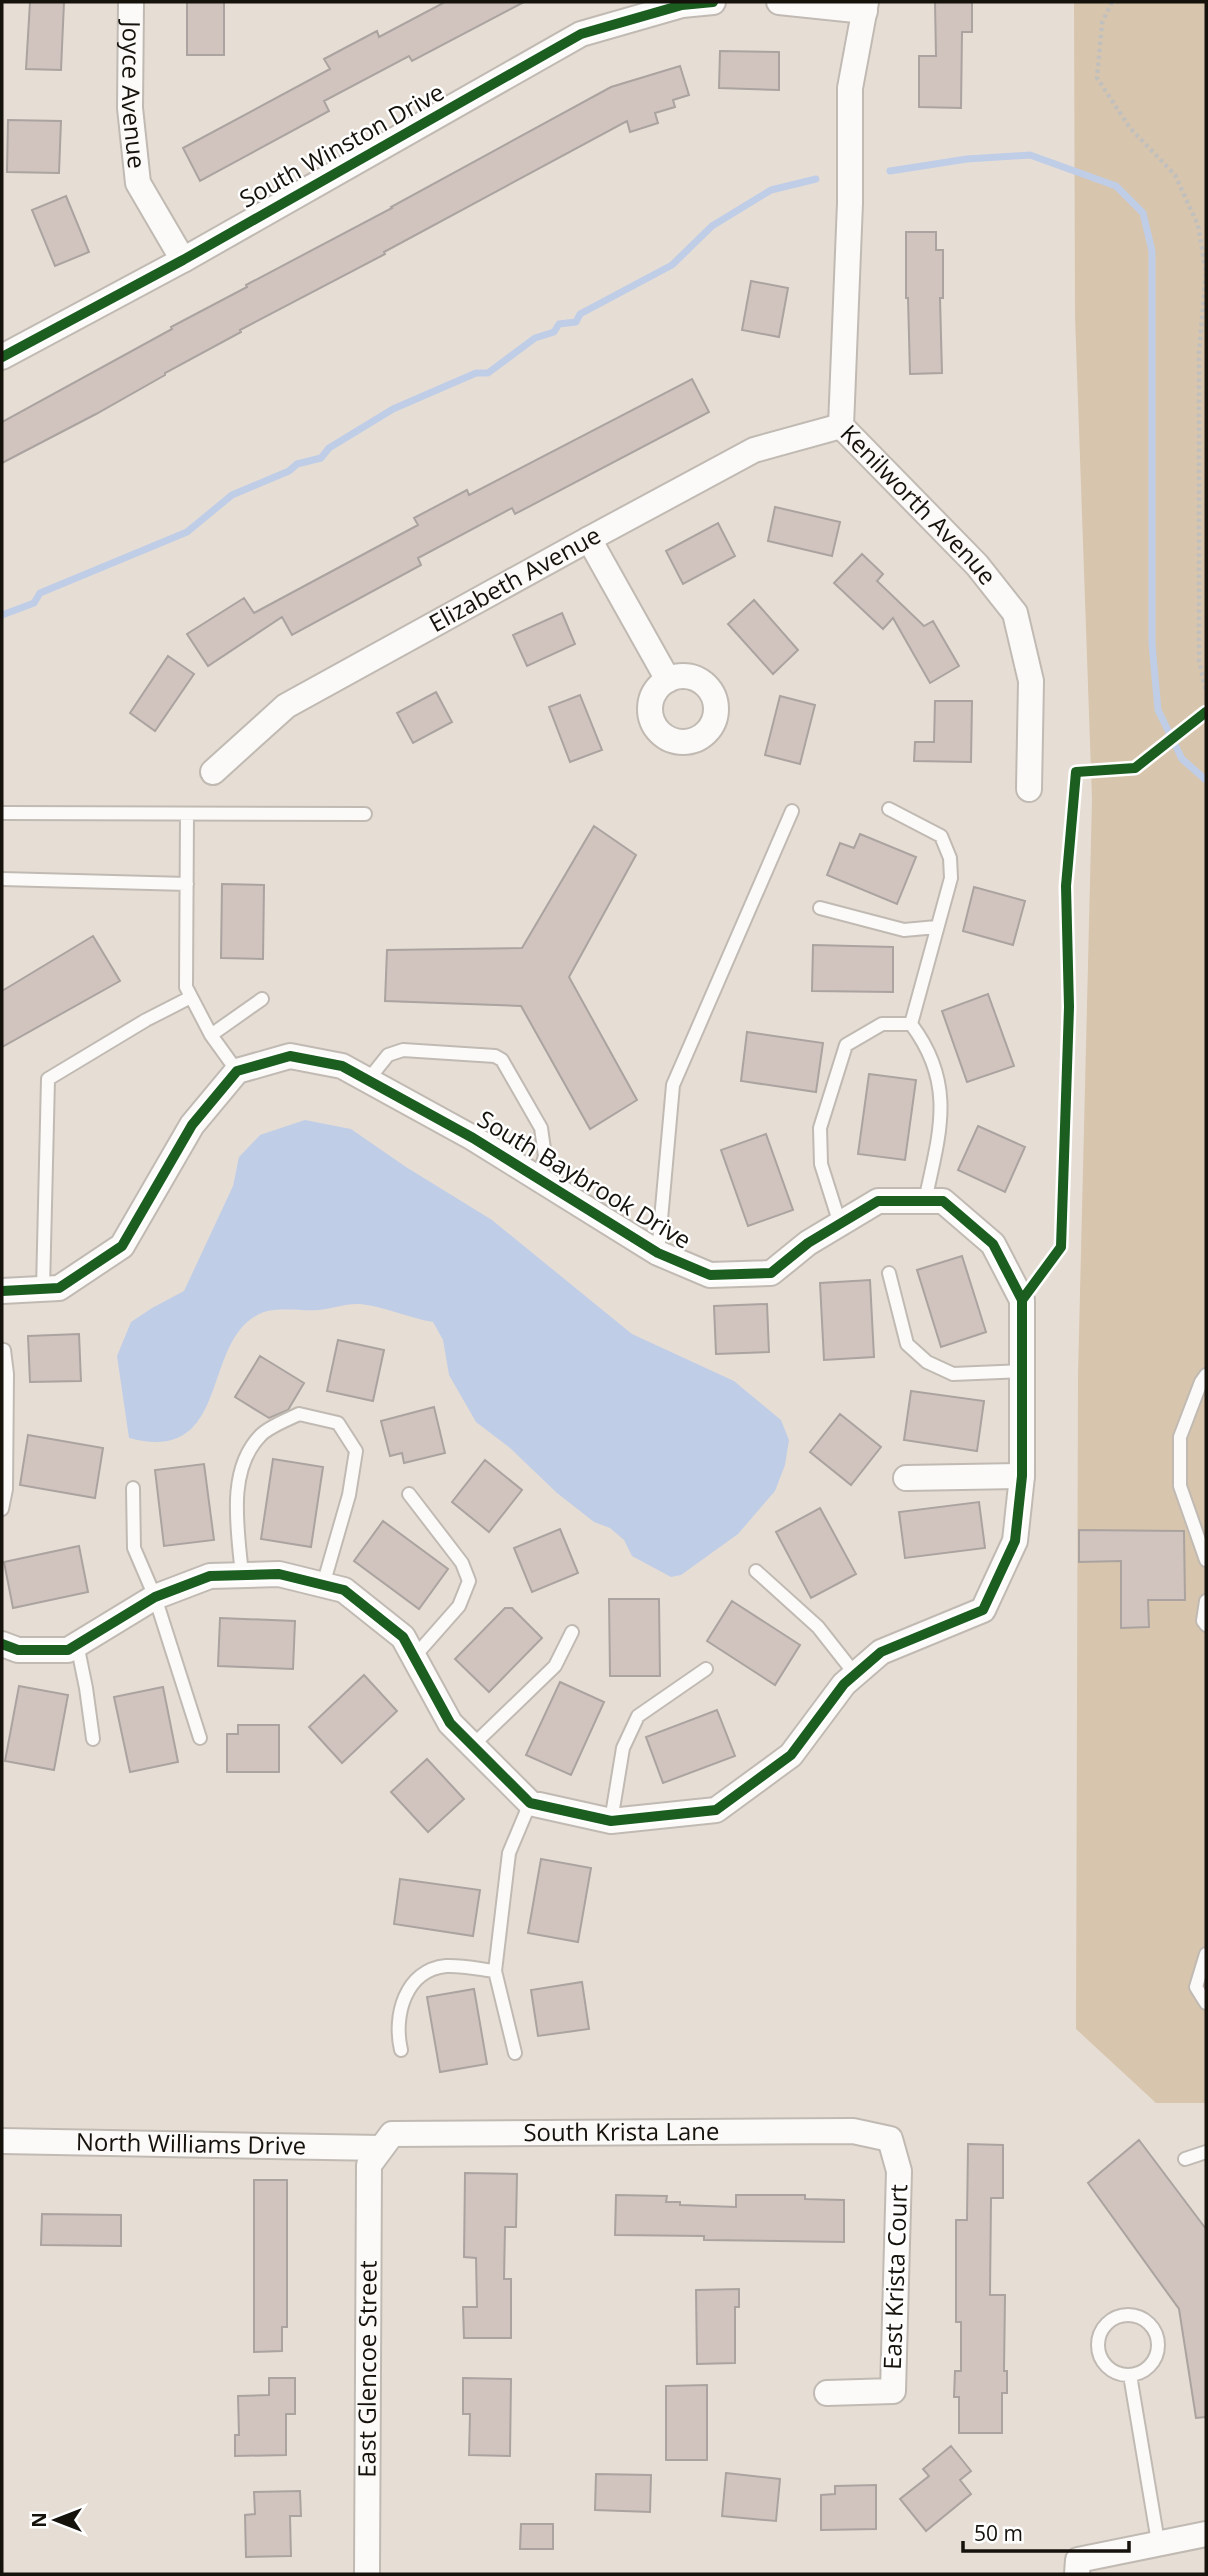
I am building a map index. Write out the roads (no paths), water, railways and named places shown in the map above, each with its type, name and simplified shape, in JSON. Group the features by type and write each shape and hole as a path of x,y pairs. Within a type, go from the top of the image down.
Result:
{"street":[{"name":"Joyce Avenue","path":"131,2 130,108 138,183 183,260"},
{"name":"South Winston Drive","path":"2,357 183,260 581,34 682,5 713,2"},
{"path":"779,2 865,6"},
{"name":"Kenilworth Avenue","path":"865,6 850,88 850,203 841,426 977,565 1015,613 1031,681 1029,789"},
{"name":"Elizabeth Avenue","path":"213,772 286,706 589,538 754,450 841,426"},
{"path":"589,538 668,680"},
{"name":"South Baybrook Drive","path":"237,1071 290,1056 342,1066 473,1138 658,1253 710,1275 771,1273 808,1243 878,1201 943,1201 993,1244 1022,1300 1022,1476 1015,1541 983,1609 881,1652 844,1684 791,1755 716,1810 611,1821 530,1803"},
{"path":"2,1291 59,1288 122,1246 192,1125 237,1071"},
{"path":"906,1478 1022,1476"},
{"path":"2,1644 18,1650 68,1650 155,1597 210,1576 279,1574 344,1590 403,1637 450,1723 530,1803"},
{"name":"South Krista Lane","path":"375,2156 392,2134 853,2131 890,2139"},
{"name":"East Krista Court","path":"827,2393 893,2391 899,2171 890,2139"},
{"name":"North Williams Drive","path":"2,2141 375,2156"},
{"name":"East Glencoe Street","path":"367,2574 375,2156"},
{"path":"1078,2567 1158,2542 1206,2534"}],"lane":[{"path":"889,809 941,836 950,858 951,878 911,1024"},
{"path":"658,1253 673,1085 792,811"},
{"path":"2,813 365,814"},
{"path":"187,814 186,987 211,1035 237,1071"},
{"path":"2,879 187,884"},
{"path":"820,908 904,930 937,927"},
{"path":"43,1289 48,1079 191,996"},
{"path":"211,1035 262,999"},
{"path":"840,1224 821,1164 820,1128 846,1045 882,1024 911,1024"},
{"path":"911,1024 922,1039 941,1087 941,1123 925,1201"},
{"path":"368,1080 388,1055 403,1050 495,1056 502,1060 541,1128 545,1156 538,1179"},
{"path":"889,1273 908,1344 927,1362 953,1374 1022,1371"},
{"path":"2,1509 6,1476 7,1374 4,1350"},
{"path":"1206,1375 1180,1437 1180,1486 1206,1560"},
{"path":"242,1575 238,1486 246,1454 262,1433 299,1414 338,1423 356,1451 349,1495 323,1585"},
{"path":"133,1488 134,1548 155,1597 200,1738"},
{"path":"408,1494 461,1563 469,1581 459,1606 414,1657"},
{"path":"757,1571 818,1627 855,1674"},
{"path":"1206,1601 1203,1621 1206,1625"},
{"path":"472,1746 555,1666 572,1632"},
{"path":"77,1644 93,1739"},
{"path":"611,1821 623,1748 638,1716 706,1670"},
{"path":"515,2053 495,1971 509,1853 530,1803"},
{"path":"1206,1954 1196,1987 1206,2003"},
{"path":"401,2050 398,2040 402,2002 413,1981 429,1970 447,1966 495,1971"},
{"path":"1185,2159 1206,2152"},
{"path":"1124,2315 1143,2318 1151,2324 1159,2342 1158,2351 1148,2368 1130,2375 1111,2369 1099,2353 1098,2342 1106,2324 1124,2315"},
{"path":"1130,2375 1158,2542"}],"water":[{"path":"305,1120 351,1129 406,1167 492,1220 632,1334 734,1381 781,1420 789,1440 785,1465 775,1491 738,1534 681,1575 671,1577 632,1556 624,1540 610,1528 594,1522 557,1493 510,1448 476,1422 449,1375 443,1340 433,1322 368,1305 264,1312 244,1325 230,1346 201,1417 186,1434 163,1442 129,1438 117,1356 131,1322 184,1291 233,1186 239,1157 260,1135"}],"waterway":[{"path":"890,171 967,159 1030,155 1116,186 1143,213 1152,251 1152,644 1158,710 1182,759 1206,780"},
{"path":"2,615 34,603 40,593 187,532 232,495 289,471 297,464 321,458 329,448 393,409 476,373 488,373 535,338 554,332 559,324 576,322 580,314 672,265 712,226 771,190 816,179"}]}
